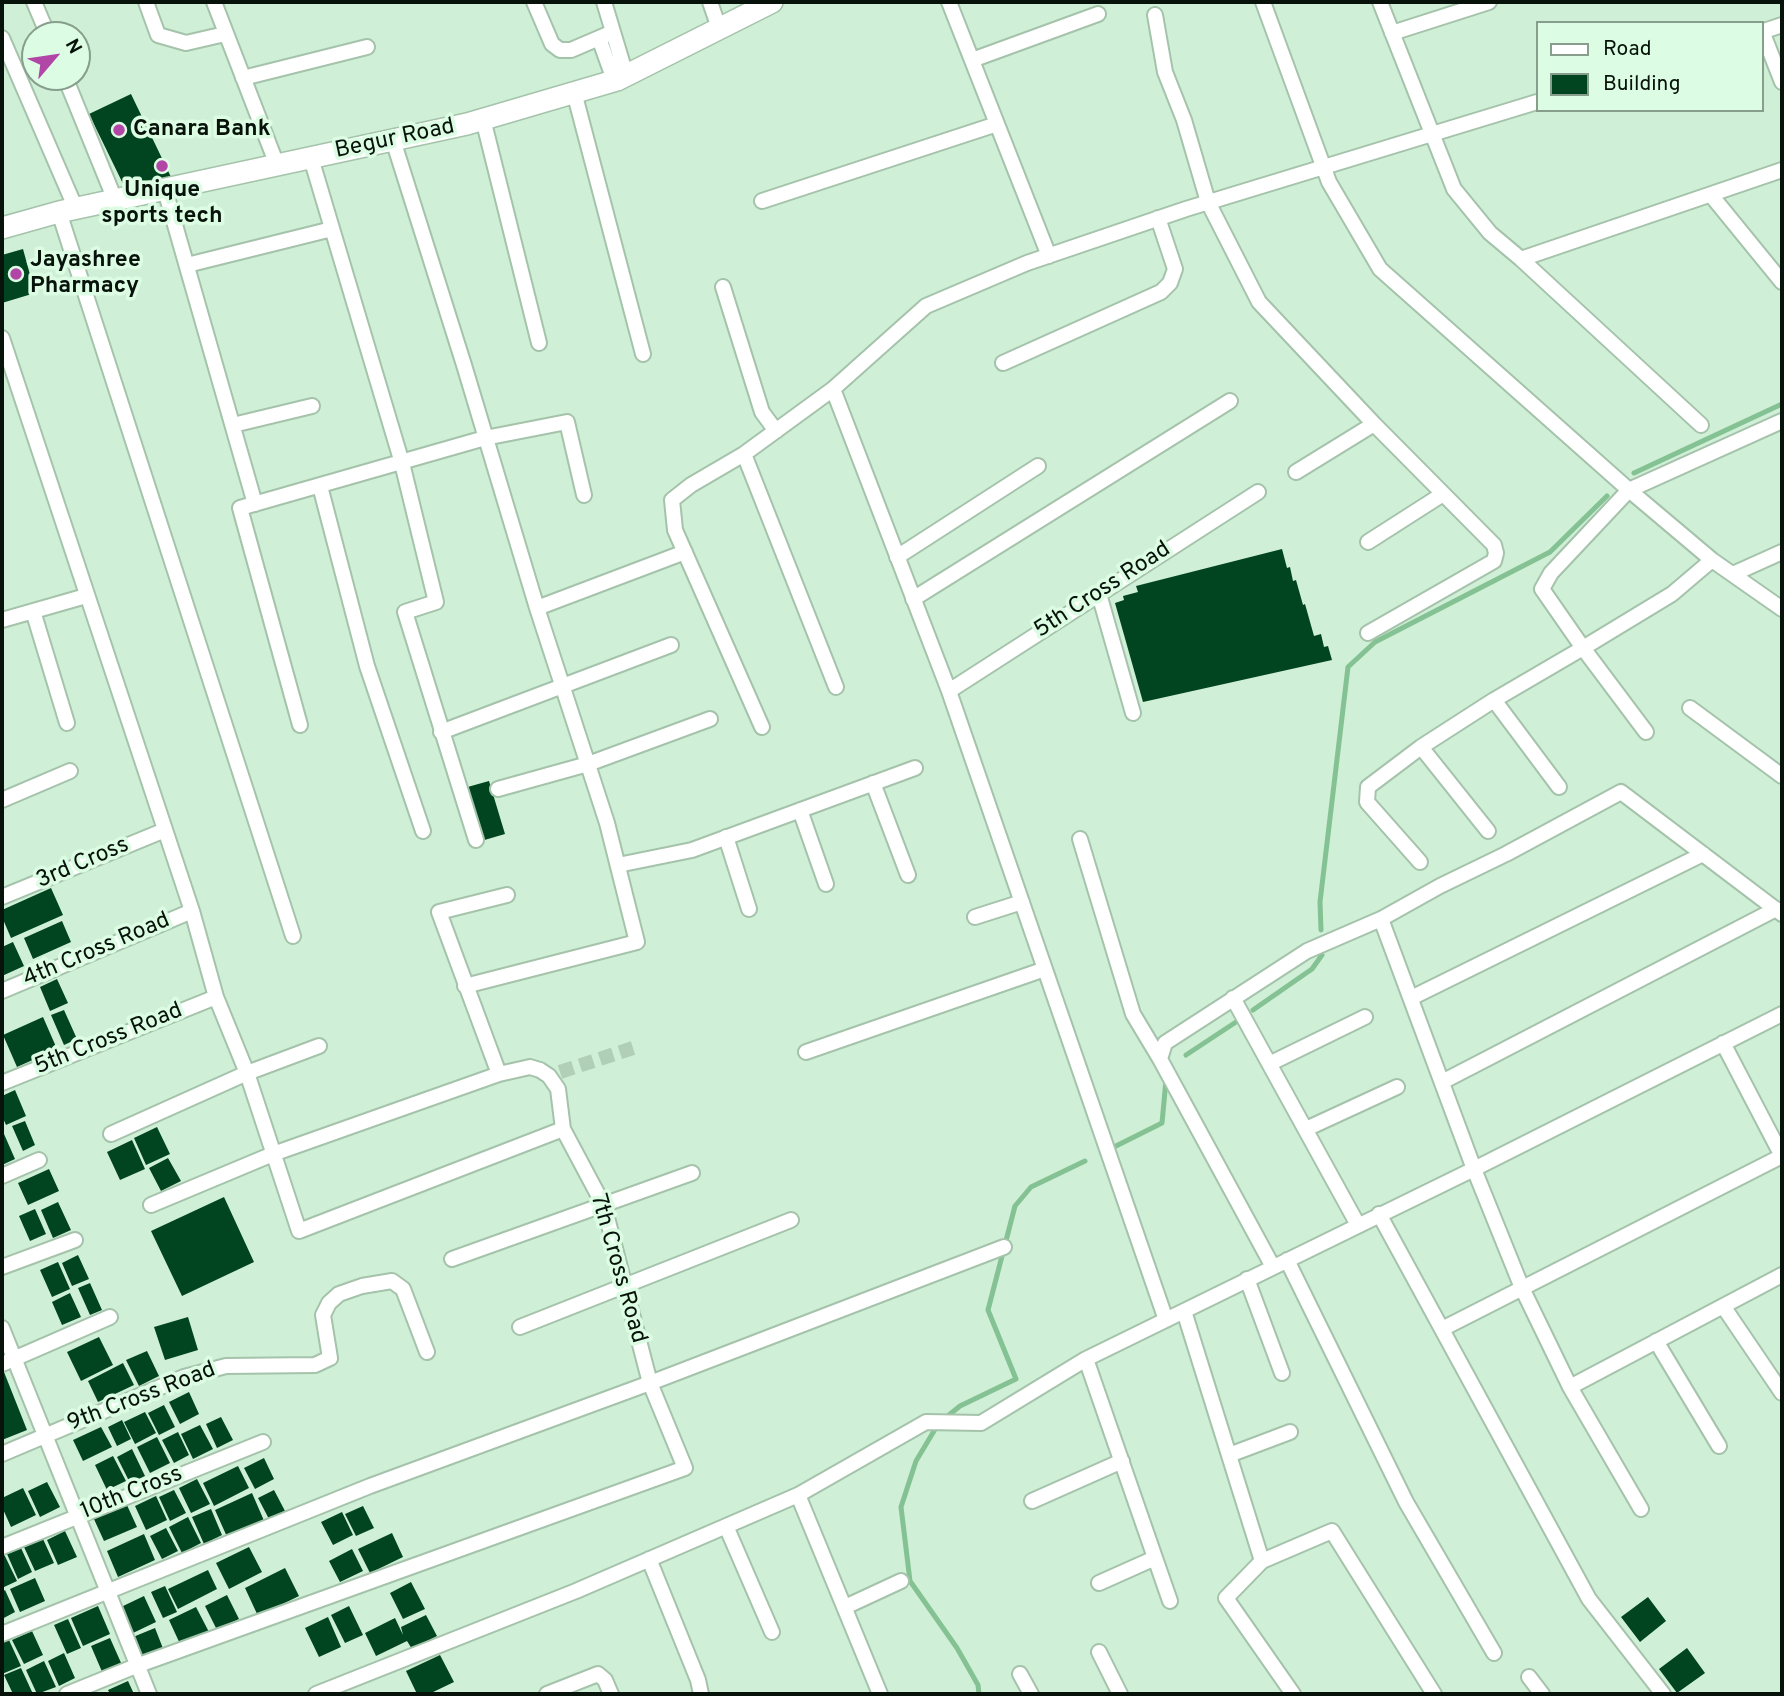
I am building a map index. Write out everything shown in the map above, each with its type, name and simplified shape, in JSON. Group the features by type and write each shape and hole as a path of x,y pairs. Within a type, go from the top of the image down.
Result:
{"main road":[{"name":"Begur Road","path":"2,228 115,200 483,119 620,78 772,2"}],"street":[{"path":"34,2 42,21"},
{"path":"146,2 158,35 186,43 225,34"},
{"path":"214,2 277,165"},
{"path":"534,2 552,44 560,50 571,50 613,32"},
{"path":"604,2 613,32 620,78"},
{"path":"710,2 719,28"},
{"path":"949,2 1049,256"},
{"path":"1263,2 1329,182 1380,269 1629,491 1712,560 1782,609"},
{"path":"1380,2 1454,189 1490,233 1701,425"},
{"path":"1392,33 1489,2"},
{"path":"972,60 1098,14"},
{"path":"1155,16 1165,72 1184,120 1208,202 1259,302 1374,424 1494,545 1494,561 1368,633"},
{"path":"1763,32 1782,25"},
{"path":"1763,34 1782,82"},
{"path":"2,38 68,211 293,936"},
{"path":"599,38 620,78"},
{"path":"243,78 368,47"},
{"path":"71,91 115,200"},
{"path":"574,92 643,354"},
{"path":"762,727 676,530 672,500 691,485 744,454 833,389 926,306 1049,256 1158,218 1536,102"},
{"path":"483,119 539,343"},
{"path":"762,201 998,124"},
{"path":"393,140 537,607 607,823 637,942 465,986"},
{"path":"311,158 402,463 436,602 405,612 476,840"},
{"path":"1521,259 1782,170"},
{"path":"165,190 255,504"},
{"path":"1711,195 1782,282"},
{"path":"1003,363 1161,292 1170,283 1175,270 1158,218"},
{"path":"187,265 332,229"},
{"path":"723,287 762,412 776,431"},
{"path":"3,344 192,911 216,997 247,1073 299,1230 352,1212 563,1129"},
{"path":"833,389 949,691 1167,1320"},
{"path":"914,600 1230,401"},
{"path":"233,425 312,406"},
{"path":"1646,732 1542,589 1551,573 1629,491 1782,421"},
{"path":"300,725 240,508 485,438 567,422 584,495"},
{"path":"1296,472 1374,424"},
{"path":"744,454 835,687"},
{"path":"898,557 1038,466"},
{"path":"320,486 367,666 423,831"},
{"name":"5th Cross Road","path":"949,691 1258,492"},
{"path":"1368,542 1443,494"},
{"path":"537,607 685,552"},
{"path":"1733,574 1782,552"},
{"path":"1420,862 1367,802 1368,787 1421,747 1494,700 1672,594 1712,560"},
{"path":"1099,594 1133,713"},
{"path":"2,620 86,596"},
{"path":"33,611 67,723"},
{"path":"441,732 671,645"},
{"path":"1494,700 1559,787"},
{"path":"1690,708 1782,776"},
{"path":"498,789 588,764 710,719"},
{"path":"1421,747 1488,831"},
{"path":"618,865 692,850 915,768"},
{"path":"2,800 70,771"},
{"path":"873,783 908,875"},
{"path":"1160,1059 1165,1044 1307,951 1381,919 1621,792 1779,911 1442,1082"},
{"path":"800,810 826,884"},
{"name":"3rd Cross","path":"2,897 165,830"},
{"path":"726,838 749,909"},
{"path":"1080,839 1133,1014 1280,1263 1406,1502 1494,1653"},
{"path":"1411,998 1703,854"},
{"path":"499,1074 439,912 507,894"},
{"path":"975,917 1022,901"},
{"name":"4th Cross Road","path":"2,991 192,911"},
{"path":"1381,919 1474,1169 1522,1289 1570,1387 1641,1509"},
{"path":"806,1052 1045,969"},
{"name":"5th Cross Road","path":"2,1083 216,997"},
{"path":"1233,998 1358,1225"},
{"path":"316,1694 576,1591 798,1494 926,1422 981,1423 1086,1359 1782,1014"},
{"path":"1271,1063 1365,1017"},
{"path":"1442,1329 1782,1156 1723,1043"},
{"path":"111,1134 247,1073 319,1046"},
{"name":"7th Cross Road","path":"136,1666 685,1468 650,1383 604,1206 563,1129 555,1074 530,1067 499,1074 273,1154 151,1205"},
{"path":"1306,1129 1397,1087"},
{"path":"2,1176 39,1160"},
{"path":"452,1259 692,1173"},
{"path":"1379,1214 1589,1599 1663,1694"},
{"path":"520,1328 791,1220"},
{"path":"2,1267 75,1240"},
{"path":"2,1634 370,1486 650,1383 1004,1247"},
{"path":"1570,1387 1782,1275"},
{"path":"1247,1279 1282,1373"},
{"name":"9th Cross Road","path":"2,1454 184,1377 226,1366 315,1365 330,1358 323,1315 329,1303 339,1294 362,1286 392,1281 403,1289 427,1352"},
{"path":"1723,1306 1782,1393"},
{"path":"1184,1311 1262,1561"},
{"path":"8,1362 110,1317"},
{"path":"2,1328 8,1362 46,1436 149,1694"},
{"path":"1656,1341 1719,1446"},
{"path":"1086,1359 1170,1601"},
{"path":"1229,1455 1290,1432"},
{"name":"10th Cross","path":"2,1547 263,1443"},
{"path":"1032,1501 1122,1461"},
{"path":"798,1494 880,1694"},
{"path":"726,1526 772,1632"},
{"path":"1293,1694 1226,1598 1262,1561 1332,1531 1434,1694"},
{"path":"1099,1583 1155,1558"},
{"path":"649,1559 698,1680 701,1694"},
{"path":"845,1607 901,1581"},
{"path":"1099,1652 1120,1694"},
{"path":"68,1694 136,1666"},
{"path":"547,1694 598,1674 605,1680 611,1694"},
{"path":"1020,1674 1031,1694"},
{"path":"1529,1677 1542,1694"}],"building":[{"path":"131,94 171,177 127,192 89,114"},
{"name":"Jayashree Pharmacy","path":"23,249 35,293 2,303 2,255"},
{"path":"1282,549 1287,568 1290,567 1293,581 1296,580 1303,605 1305,604 1314,636 1321,634 1324,647 1328,646 1332,660 1143,702 1115,603 1124,600 1123,596 1138,592 1136,586"},
{"path":"489,781 505,834 481,841 464,788"},
{"path":"51,888 63,915 11,938 2,917 2,910"},
{"path":"62,921 71,942 33,959 24,938"},
{"path":"13,942 24,966 2,976 2,947"},
{"path":"57,979 68,1003 50,1011 40,987"},
{"path":"64,1010 77,1039 64,1045 51,1015"},
{"path":"43,1017 57,1049 17,1067 3,1035"},
{"path":"15,1090 26,1116 6,1125 2,1116 2,1096"},
{"path":"25,1121 35,1145 23,1151 12,1126"},
{"path":"157,1127 170,1154 146,1165 134,1138"},
{"path":"4,1134 15,1159 2,1165 2,1135"},
{"path":"132,1140 145,1169 120,1180 107,1152"},
{"path":"168,1158 181,1181 161,1191 149,1168"},
{"path":"49,1169 59,1191 28,1205 18,1183"},
{"path":"224,1197 254,1262 182,1296 151,1231"},
{"path":"58,1202 71,1230 53,1238 41,1210"},
{"path":"35,1209 46,1234 30,1241 19,1216"},
{"path":"78,1255 89,1279 72,1286 62,1263"},
{"path":"58,1262 70,1289 52,1297 40,1270"},
{"path":"90,1283 102,1310 90,1315 78,1288"},
{"path":"70,1293 81,1317 62,1325 52,1302"},
{"path":"188,1317 198,1350 165,1360 154,1327"},
{"path":"99,1337 113,1365 81,1381 67,1352"},
{"path":"147,1351 159,1376 139,1386 126,1360"},
{"path":"123,1363 134,1385 98,1402 88,1381"},
{"path":"4,1372 27,1430 2,1440 2,1373"},
{"path":"189,1392 199,1414 180,1424 169,1402"},
{"path":"164,1405 175,1427 159,1435 148,1413"},
{"path":"145,1412 156,1433 135,1444 124,1422"},
{"path":"221,1417 233,1440 217,1448 206,1424"},
{"path":"122,1420 131,1439 117,1446 108,1427"},
{"path":"200,1425 213,1449 193,1459 181,1434"},
{"path":"101,1427 112,1447 83,1461 73,1440"},
{"path":"178,1432 189,1455 174,1463 162,1440"},
{"path":"157,1437 170,1463 150,1473 137,1447"},
{"path":"132,1449 145,1476 130,1483 117,1457"},
{"path":"113,1456 126,1481 107,1490 95,1465"},
{"path":"264,1458 274,1479 255,1489 244,1468"},
{"path":"238,1466 249,1488 214,1506 203,1483"},
{"path":"197,1479 210,1504 191,1513 179,1488"},
{"path":"47,1482 60,1507 40,1517 28,1491"},
{"path":"23,1488 36,1515 11,1527 2,1507 2,1498"},
{"path":"174,1490 186,1513 170,1521 159,1497"},
{"path":"274,1490 285,1511 269,1519 258,1498"},
{"path":"252,1493 265,1523 228,1539 215,1510"},
{"path":"156,1496 167,1520 146,1530 135,1506"},
{"path":"126,1503 137,1527 104,1541 93,1517"},
{"path":"363,1506 374,1528 356,1536 345,1514"},
{"path":"211,1509 222,1535 204,1544 192,1517"},
{"path":"342,1512 353,1535 333,1545 321,1522"},
{"path":"188,1517 201,1543 182,1553 169,1527"},
{"path":"166,1528 178,1551 162,1559 150,1536"},
{"path":"65,1531 77,1557 58,1565 47,1540"},
{"path":"392,1533 403,1557 370,1573 358,1549"},
{"path":"144,1534 155,1560 118,1577 107,1551"},
{"path":"43,1539 54,1563 35,1571 24,1547"},
{"path":"249,1547 262,1572 229,1589 216,1563"},
{"path":"21,1548 32,1572 18,1579 7,1554"},
{"path":"352,1549 363,1571 340,1582 329,1561"},
{"path":"2,1550 17,1581 2,1588"},
{"path":"285,1568 299,1596 258,1616 245,1588"},
{"path":"208,1570 217,1589 178,1609 168,1589"},
{"path":"35,1578 45,1601 20,1612 10,1589"},
{"path":"411,1582 425,1609 403,1619 390,1593"},
{"path":"165,1586 177,1612 163,1618 151,1592"},
{"path":"5,1590 15,1612 2,1619 2,1592"},
{"path":"227,1595 239,1619 217,1630 205,1606"},
{"path":"144,1596 156,1622 133,1633 121,1607"},
{"path":"1648,1597 1666,1621 1640,1642 1621,1617"},
{"path":"98,1606 110,1634 83,1646 71,1618"},
{"path":"349,1606 363,1635 345,1643 331,1615"},
{"path":"196,1607 209,1632 181,1646 169,1620"},
{"path":"426,1615 437,1636 412,1649 407,1641 376,1656 365,1633 395,1618 403,1635 401,1627"},
{"path":"328,1617 341,1647 319,1657 305,1628"},
{"path":"68,1619 81,1648 67,1654 54,1625"},
{"path":"155,1628 164,1651 142,1660 133,1637"},
{"path":"32,1631 43,1655 24,1664 12,1640"},
{"path":"110,1638 122,1665 103,1674 91,1646"},
{"path":"9,1640 21,1666 2,1674 2,1643"},
{"path":"1687,1648 1705,1673 1677,1693 1659,1669"},
{"path":"64,1653 75,1678 59,1686 48,1661"},
{"path":"440,1655 454,1682 429,1694 417,1694 406,1671"},
{"path":"44,1661 56,1687 37,1694 26,1670"},
{"path":"21,1668 33,1694 13,1694 4,1675"},
{"path":"128,1681 134,1694 110,1694 108,1690"}],"waterway":[{"path":"1634,473 1782,404"},
{"path":"1321,930 1320,902 1348,667 1375,642 1550,552 1607,496"},
{"path":"1253,1010 1312,969 1322,955"},
{"path":"1186,1055 1236,1022"},
{"path":"1116,1146 1162,1123 1166,1080"},
{"path":"944,1419 960,1406 1016,1379 988,1310 1015,1206 1031,1187 1085,1161"},
{"path":"937,1426 916,1461 901,1507 910,1581 957,1648 978,1685 979,1694"}],"tunnel":[{"path":"560,1072 633,1048"}],"place":[{"name":"Canara Bank","path":"119,130"},
{"name":"Unique sports tech","path":"162,166"},
{"name":"Jayashree Pharmacy","path":"16,274"}]}
